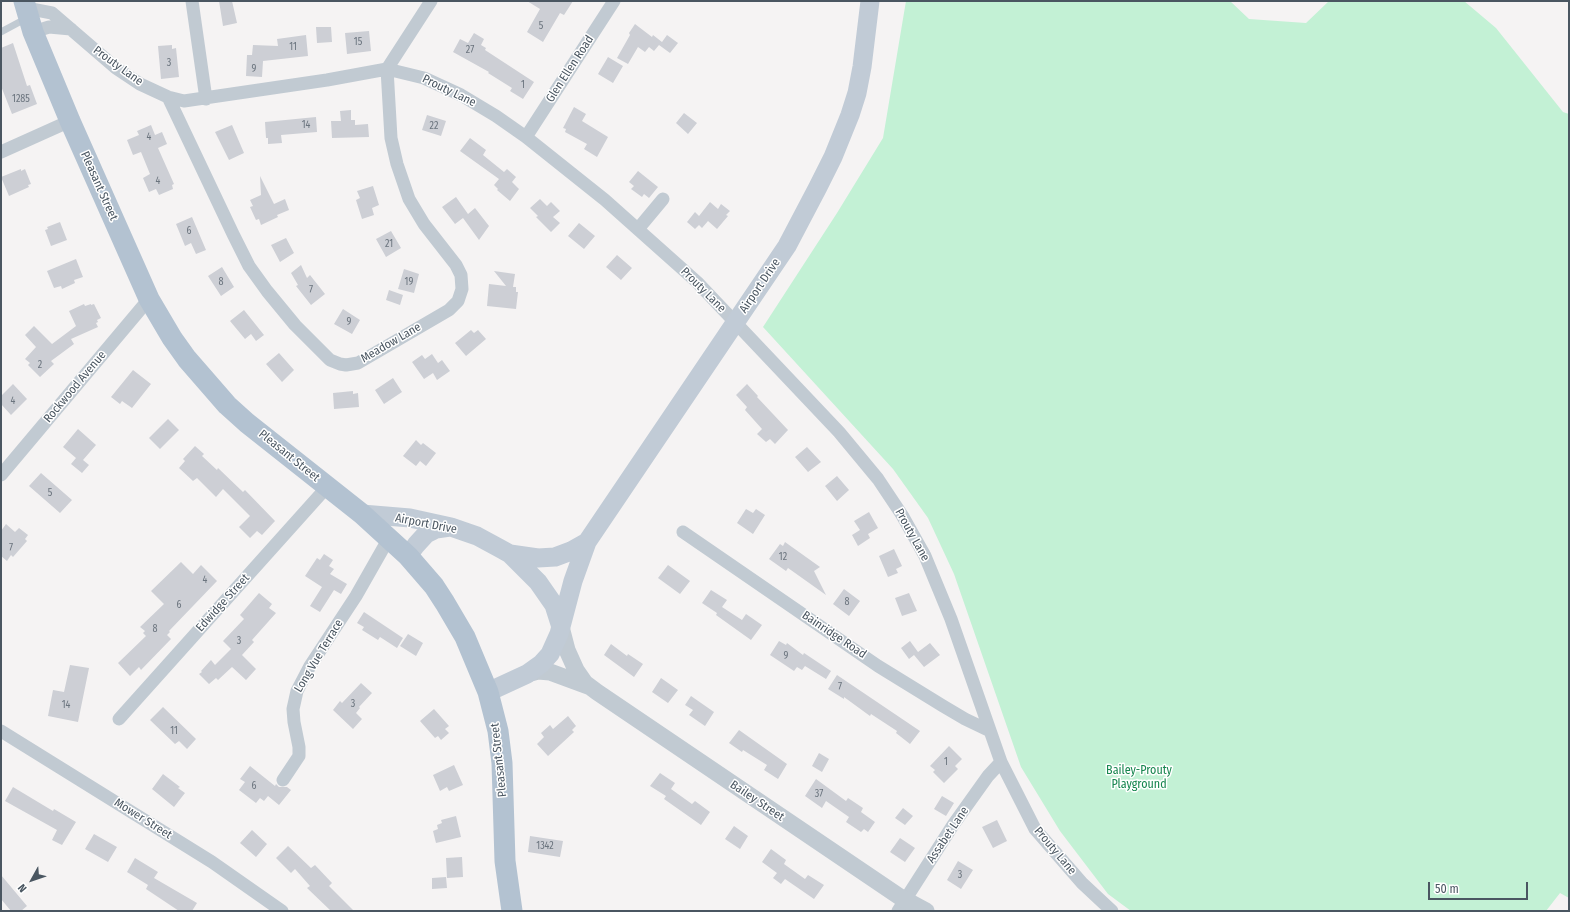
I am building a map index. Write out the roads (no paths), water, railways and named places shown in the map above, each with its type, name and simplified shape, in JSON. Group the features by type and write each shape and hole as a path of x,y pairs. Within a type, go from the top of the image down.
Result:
{"main road":[{"name":"Airport Drive","path":"527,674 550,654 556,641 573,581 587,542 787,246 818,187 842,136 857,93 862,67 870,1"},
{"name":"Pleasant Street","path":"28,15 70,121 149,299 172,338 187,359 227,404 247,423 390,538 434,586 456,620 465,637 488,692 501,748 505,861 512,911"},
{"name":"Airport Drive","path":"362,514 410,518 451,526 476,536 510,554 538,582 554,605 561,627"},
{"path":"408,556 426,534 436,529 451,526"},
{"name":"Airport Drive","path":"510,554 538,558 555,557 571,551 587,542"},
{"name":"Bailey Street","path":"488,692 527,674"}],"street":[{"path":"192,1 206,99"},
{"path":"387,69 431,1"},
{"name":"Glen Ellen Road","path":"526,138 614,1"},
{"name":"Prouty Lane","path":"28,15 52,13 116,68 140,84 184,101 328,80 387,69 424,78 461,95 496,116 605,200 698,282 839,432 878,479 902,515 925,556 951,619 1001,762 1035,829 1082,883 1112,911"},
{"path":"28,15 49,27 71,29"},
{"name":"Meadow Lane","path":"168,96 232,234 256,276 282,311 326,356 340,364 350,364 361,361 449,310 458,301 462,289 463,280 456,265 418,217 405,188 391,138 387,69"},
{"path":"2,149 70,121"},
{"path":"638,229 663,199"},
{"name":"Rockwood Avenue","path":"1,475 149,299"},
{"name":"Edwidge Street","path":"119,719 327,487"},
{"name":"Bainridge Road","path":"683,532 878,666 948,709 990,731"},
{"name":"Long Vue Terrace","path":"283,780 299,756 293,709 297,691 310,666 356,596 390,538"},
{"name":"Bailey Street","path":"561,627 564,643 572,663 580,677 591,687 902,905 926,911"},
{"name":"Bailey Street","path":"527,674 538,671 550,672 591,687"},
{"name":"Mower Street","path":"1,731 212,862 282,911"},
{"name":"Assabet Lane","path":"902,905 953,825 988,776 1001,762"}],"lane":[{"path":"1,32 28,15"}],"park label":[{"name":"Bailey-Prouty Playground","path":"1139,778"}]}
